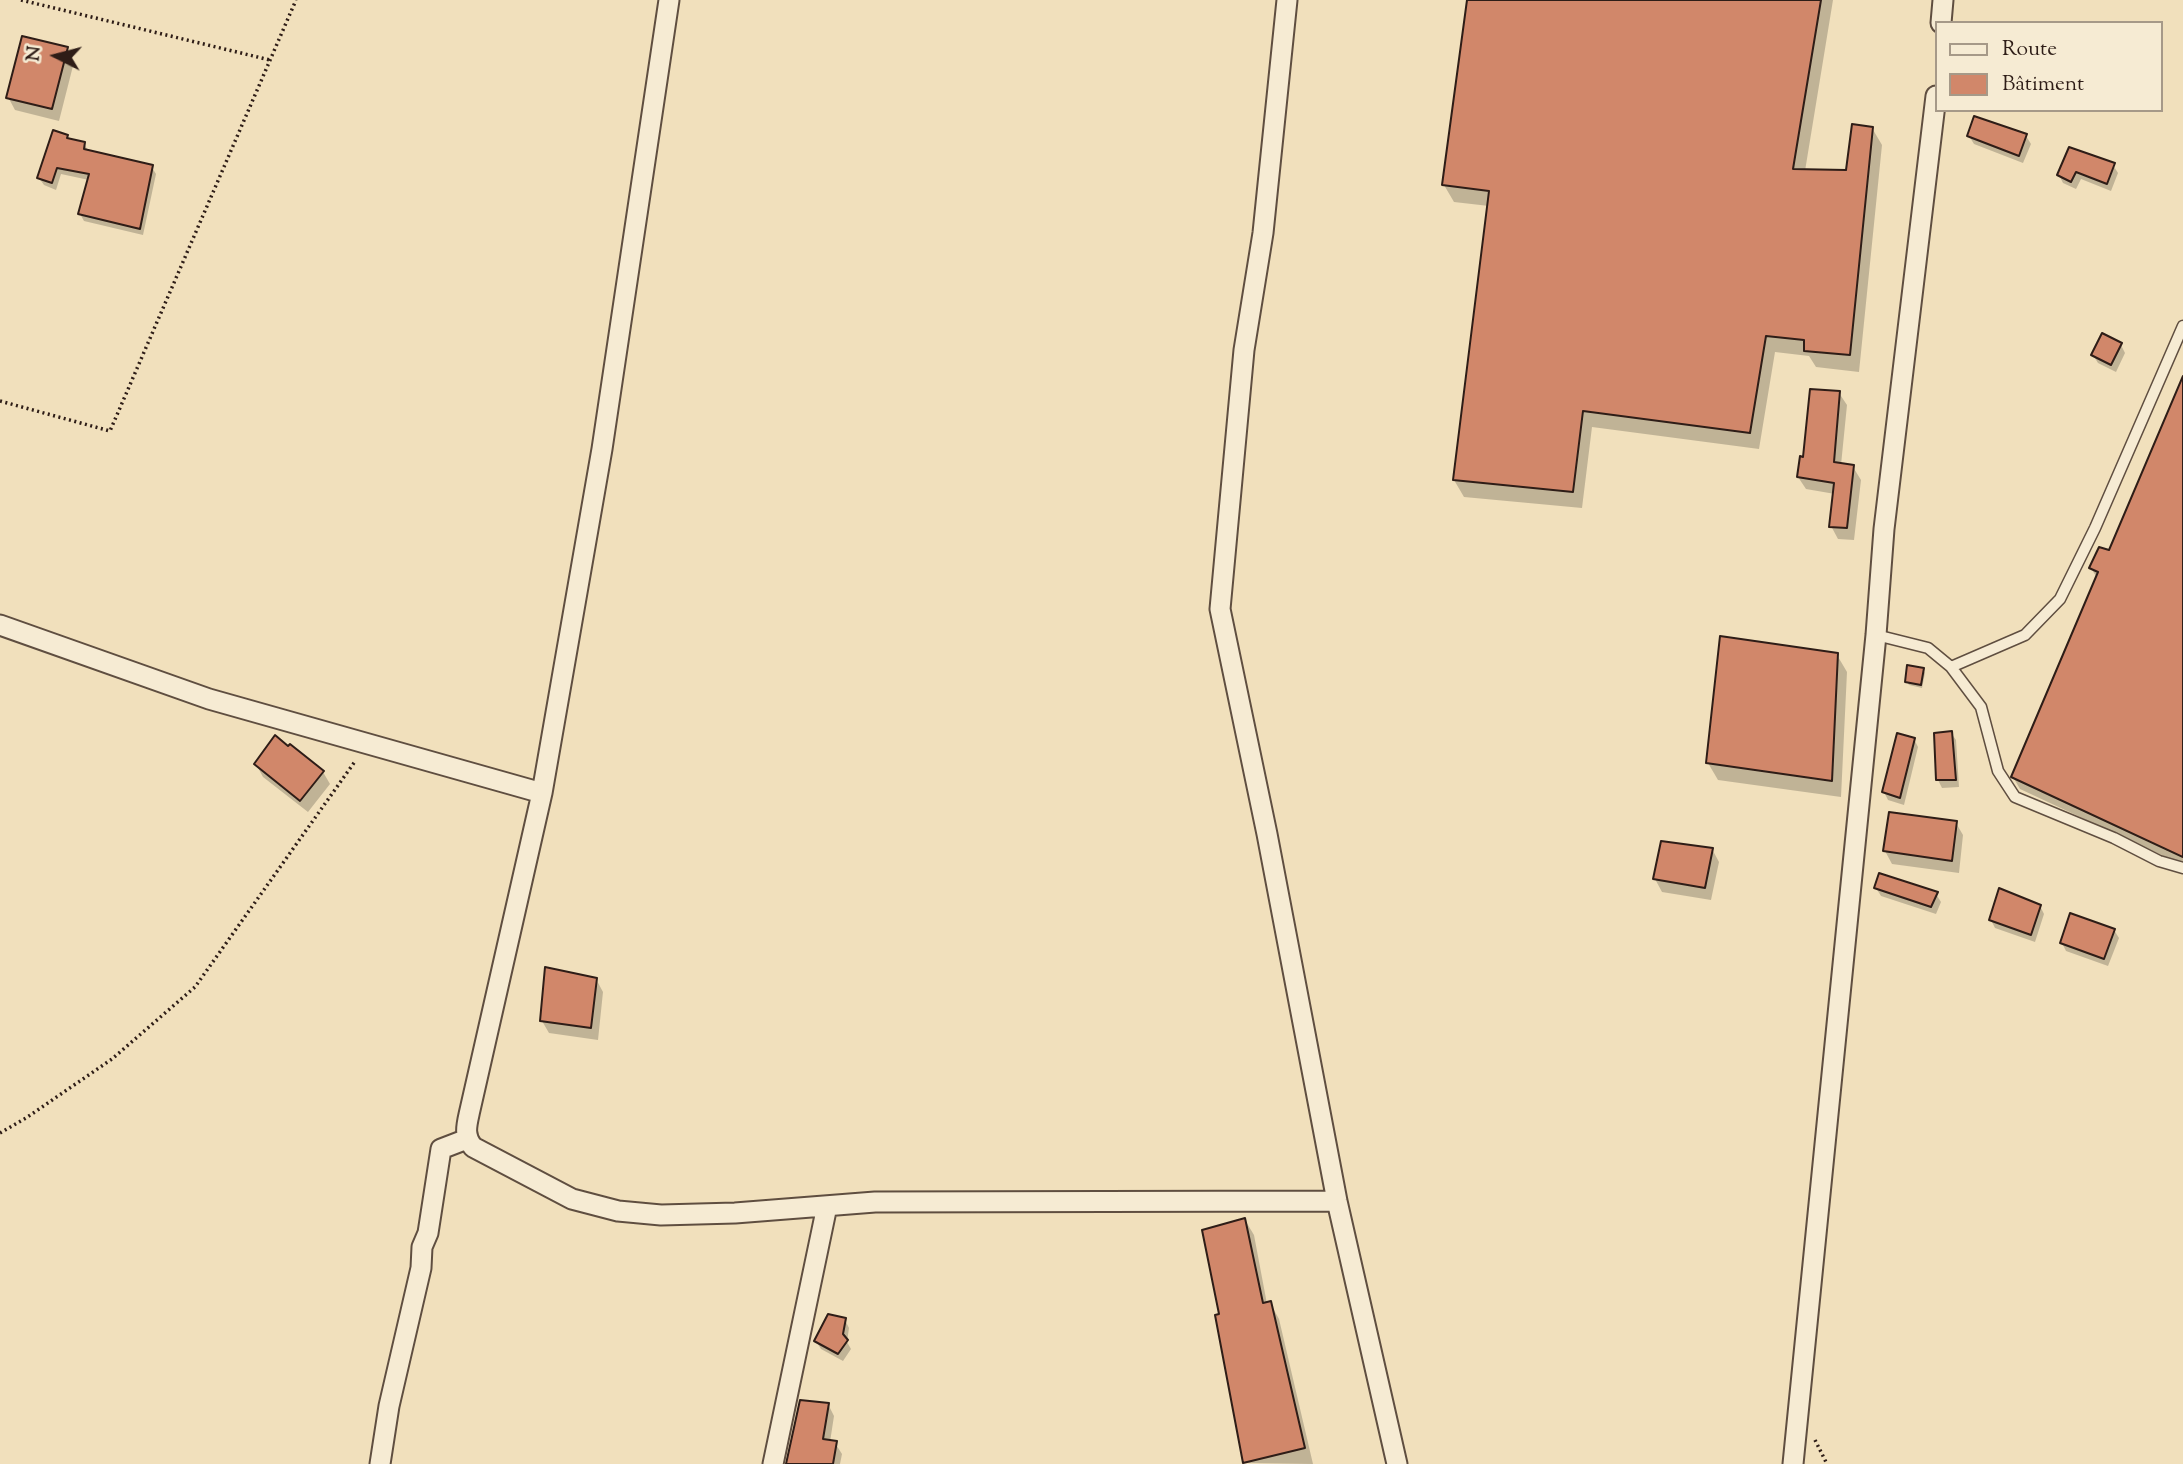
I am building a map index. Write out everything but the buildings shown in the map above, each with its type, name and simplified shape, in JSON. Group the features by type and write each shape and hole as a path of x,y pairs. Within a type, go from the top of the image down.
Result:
{"street":[{"path":"669,0 602,449 542,793 470,1110 467,1139 473,1147 572,1199 618,1211 661,1215 735,1213 874,1202 1337,1201"},
{"path":"1287,0 1263,233 1244,350 1220,609 1267,834 1337,1201 1397,1464"},
{"path":"1941,21 1943,0"},
{"path":"1793,1464 1876,635 1884,529 1934,112"},
{"path":"0,625 209,699 542,793"},
{"path":"380,1464 389,1406 421,1268 422,1247 428,1233 441,1149 467,1139"},
{"path":"773,1464 827,1206"}],"lane":[{"path":"1951,667 2025,635 2060,599 2095,528 2183,326"},
{"path":"1876,635 1928,648 1951,667 1981,707 1998,771 2015,797 2114,838 2160,861 2183,868"}],"path":[{"path":"21,0 270,61"},
{"path":"0,401 110,431 296,0"},
{"path":"0,1133 112,1059 195,987 368,744"}]}
